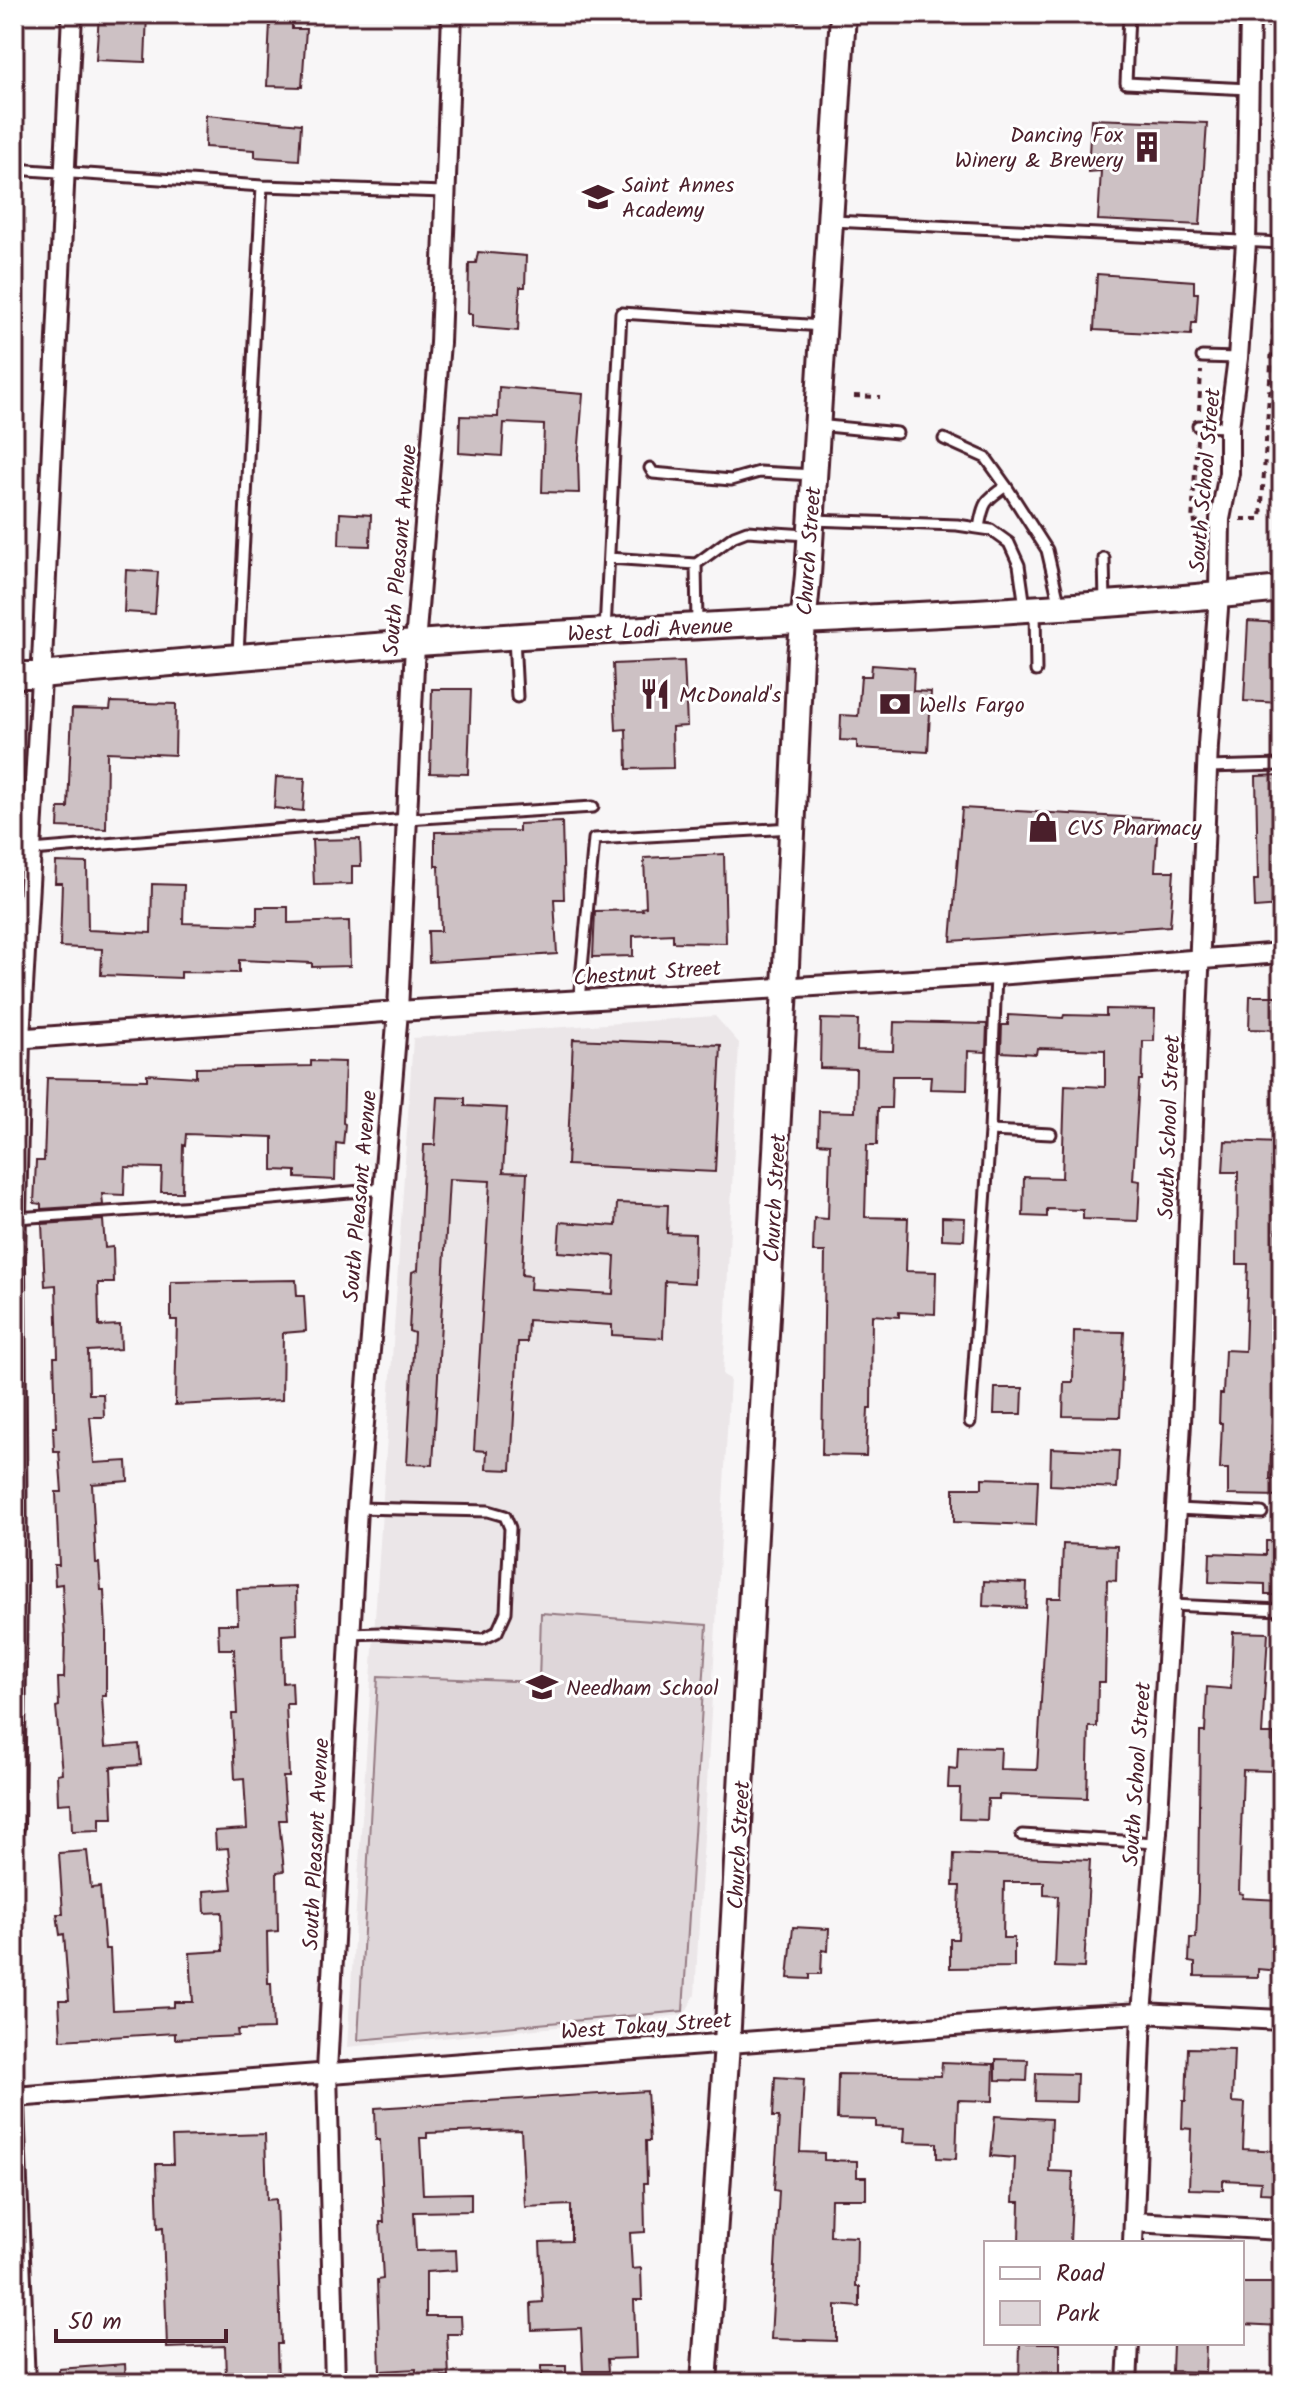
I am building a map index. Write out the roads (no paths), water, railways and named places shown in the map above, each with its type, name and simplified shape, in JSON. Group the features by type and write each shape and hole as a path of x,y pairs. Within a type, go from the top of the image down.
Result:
{"street":[{"path":"14,1827 17,1038 22,884 32,850 21,675 63,171 72,14"},
{"name":"South Pleasant Avenue","path":"335,2383 327,2071 357,1508 398,1011 415,644 440,343 452,14"},
{"name":"Church Street","path":"704,2383 727,2044 803,622 843,14"},
{"path":"1235,14 1282,16"},
{"name":"South School Street","path":"1133,2241 1142,2013 1156,1843 1176,1509 1198,958 1219,595 1220,519 1229,473 1229,427 1238,358 1246,242 1250,14"},
{"name":"West Lodi Avenue","path":"21,675 514,637 1030,608 1282,589"},
{"name":"Chestnut Street","path":"17,1038 398,1011 996,975 1282,953"},
{"name":"West Tokay Street","path":"14,2097 327,2071 1142,2013 1282,2020"},
{"path":"14,2106 25,2383"},
{"path":"1134,2222 1282,2230"},
{"path":"1127,2383 1129,2345"}],"lane":[{"path":"1129,14 1126,83 1249,89"},
{"path":"14,169 262,186 445,192"},
{"path":"238,657 262,186"},
{"path":"830,221 1282,243"},
{"path":"605,631 621,313 823,326"},
{"path":"1202,357 1238,358"},
{"path":"817,425 897,433"},
{"path":"1198,426 1229,427"},
{"path":"944,439 986,458 1006,486 1047,550 1060,606"},
{"path":"650,468 653,473 731,480 759,472 814,475"},
{"path":"979,528 982,506 990,496 1006,486"},
{"path":"609,558 696,564 734,536 747,531 811,527 991,530 1009,543 1019,565 1030,608 1036,671"},
{"path":"1104,558 1105,603"},
{"path":"696,564 697,626"},
{"path":"514,637 517,697"},
{"path":"1208,767 1282,765"},
{"path":"32,850 593,807"},
{"path":"579,1001 594,839 792,828"},
{"path":"970,1422 990,1131 996,975"},
{"path":"990,1131 1051,1134"},
{"path":"16,1218 383,1189"},
{"path":"350,1634 483,1639 497,1632 506,1612 510,1528 505,1516 488,1511 357,1508"},
{"path":"1176,1509 1262,1513"},
{"path":"1171,1605 1282,1610"},
{"path":"1022,1835 1156,1843"}],"place":[{"name":"Dancing Fox Winery & Brewery","path":"1147,147"},
{"name":"Saint Annes Academy","path":"598,197"},
{"name":"McDonald's","path":"655,694"},
{"name":"Wells Fargo","path":"895,704"},
{"name":"CVS Pharmacy","path":"1043,827"},
{"name":"Needham School","path":"542,1687"}]}
